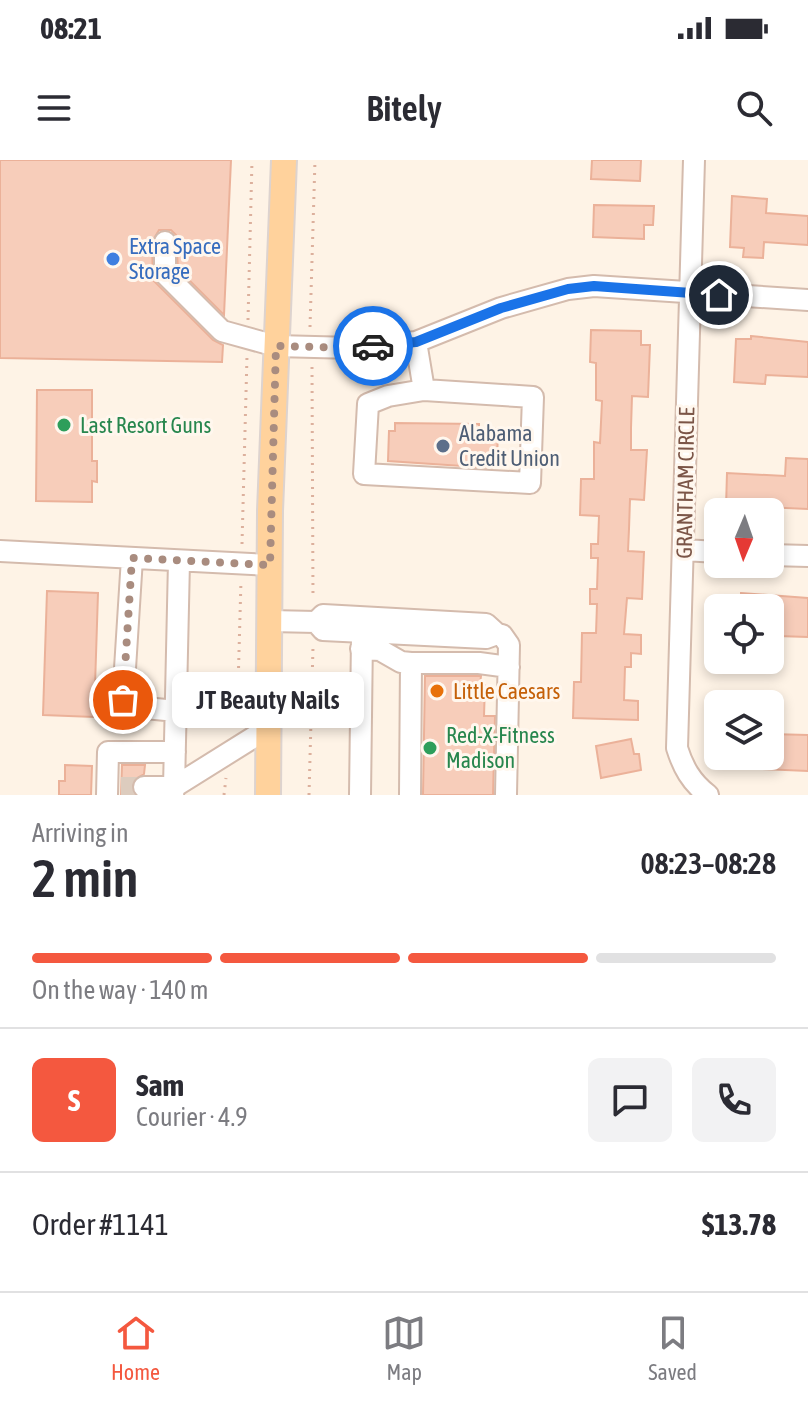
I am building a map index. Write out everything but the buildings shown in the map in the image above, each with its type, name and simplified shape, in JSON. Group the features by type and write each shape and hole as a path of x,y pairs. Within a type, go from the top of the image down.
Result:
{"main road":[{"path":"268,795 270,565 284,160"}],"street":[{"name":"GRANTHAM CIRCLE","path":"694,160 677,748 691,779 708,795"},
{"path":"165,242 165,274 222,331 276,346 353,348 416,342 501,308 568,289 594,286 808,300"},
{"path":"416,342 424,390"},
{"path":"424,390 533,397 530,483 364,474 368,404 388,396 424,390"},
{"path":"683,550 704,551"},
{"path":"0,551 270,565"},
{"path":"784,555 808,556"},
{"path":"132,558 123,700 125,706 176,711"},
{"path":"173,791 179,561"},
{"path":"270,621 314,622 323,615 362,633 380,650 401,662 479,663 509,667"},
{"path":"362,633 486,638 497,634 506,639 509,645 506,795"},
{"path":"360,795 362,633"},
{"path":"410,795 411,663"},
{"path":"144,787 173,791 270,727"},
{"path":"112,790 108,752 175,752"}],"path":[{"path":"224,795 237,727 252,160"},
{"path":"309,795 314,622 310,347 315,160"}],"tunnel":[{"path":"121,787 144,787"}],"way so far":[{"path":"123,700 132,558 270,565 276,346 373,346"}],"place":[{"name":"Extra Space Storage","path":"113,259"},
{"name":"Last Resort Guns","path":"64,425"},
{"name":"Alabama Credit Union","path":"443,446"},
{"name":"Little Caesars","path":"437,691"},
{"name":"JT Beauty Nails","path":"123,700"},
{"name":"Red-X-Fitness Madison","path":"430,748"}],"route":[{"path":"373,346 416,342 501,308 568,289 594,286 719,295"}]}
